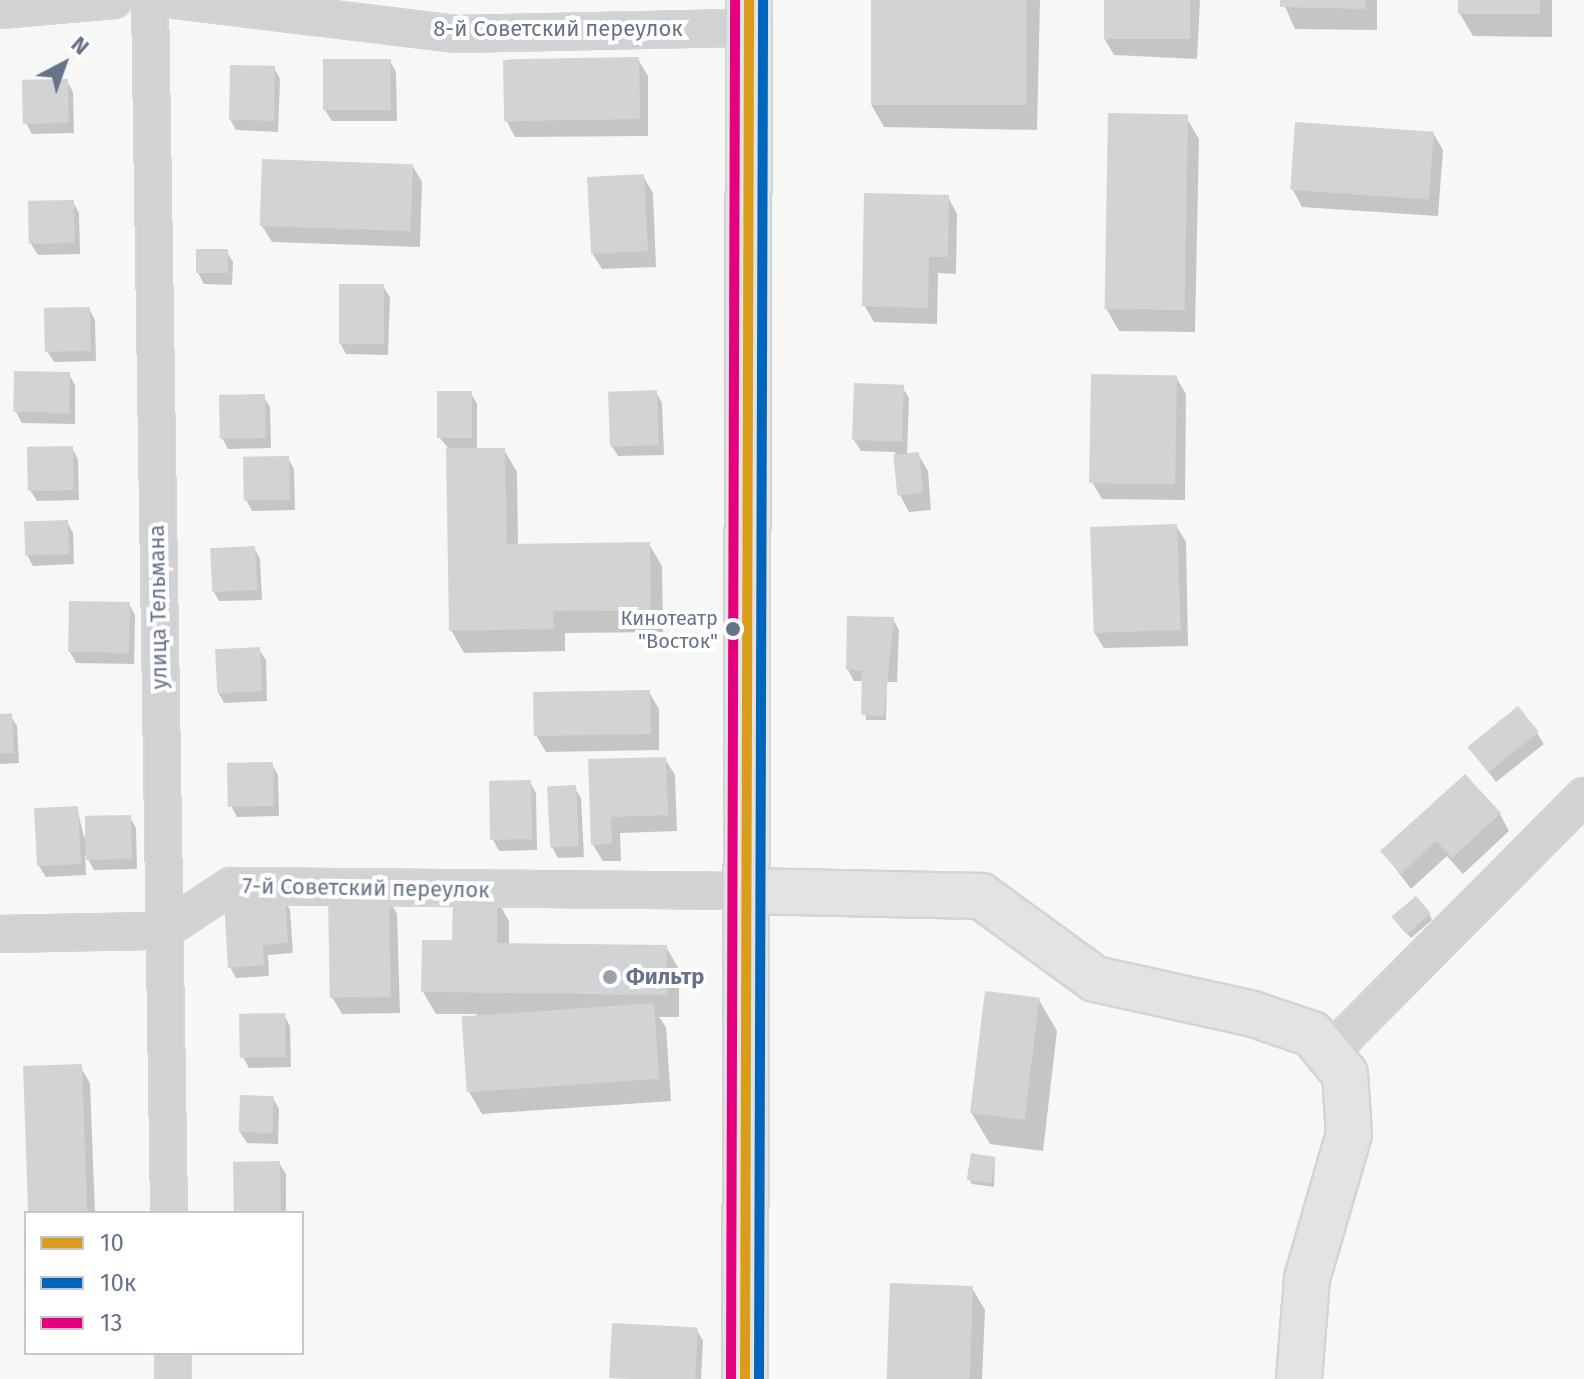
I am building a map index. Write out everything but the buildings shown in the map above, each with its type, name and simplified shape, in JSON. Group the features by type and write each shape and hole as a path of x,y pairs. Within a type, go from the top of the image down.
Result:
{"main road":[{"path":"745,1379 749,14"},
{"path":"746,891 981,896 1095,979 1250,1013 1312,1034 1345,1074 1349,1134 1307,1279 1299,1379"}],"street":[{"path":"0,10 114,0"},
{"name":"улица Тельмана","path":"150,0 169,1211"},
{"name":"8-й Советский переулок","path":"176,0 455,34 749,14"},
{"path":"1329,1053 1584,796"},
{"name":"7-й Советский переулок","path":"163,931 231,886 746,891"},
{"path":"0,934 163,931"},
{"path":"173,1355 173,1379"}],"transit line":[{"name":"13","path":"731,1379 735,0"},
{"name":"10","path":"745,1379 749,0"},
{"name":"10к","path":"759,1379 763,0"}],"place":[{"name":"Кинотеатр \"Восток\"","path":"733,629"},
{"name":"Фильтр","path":"610,977"}]}
